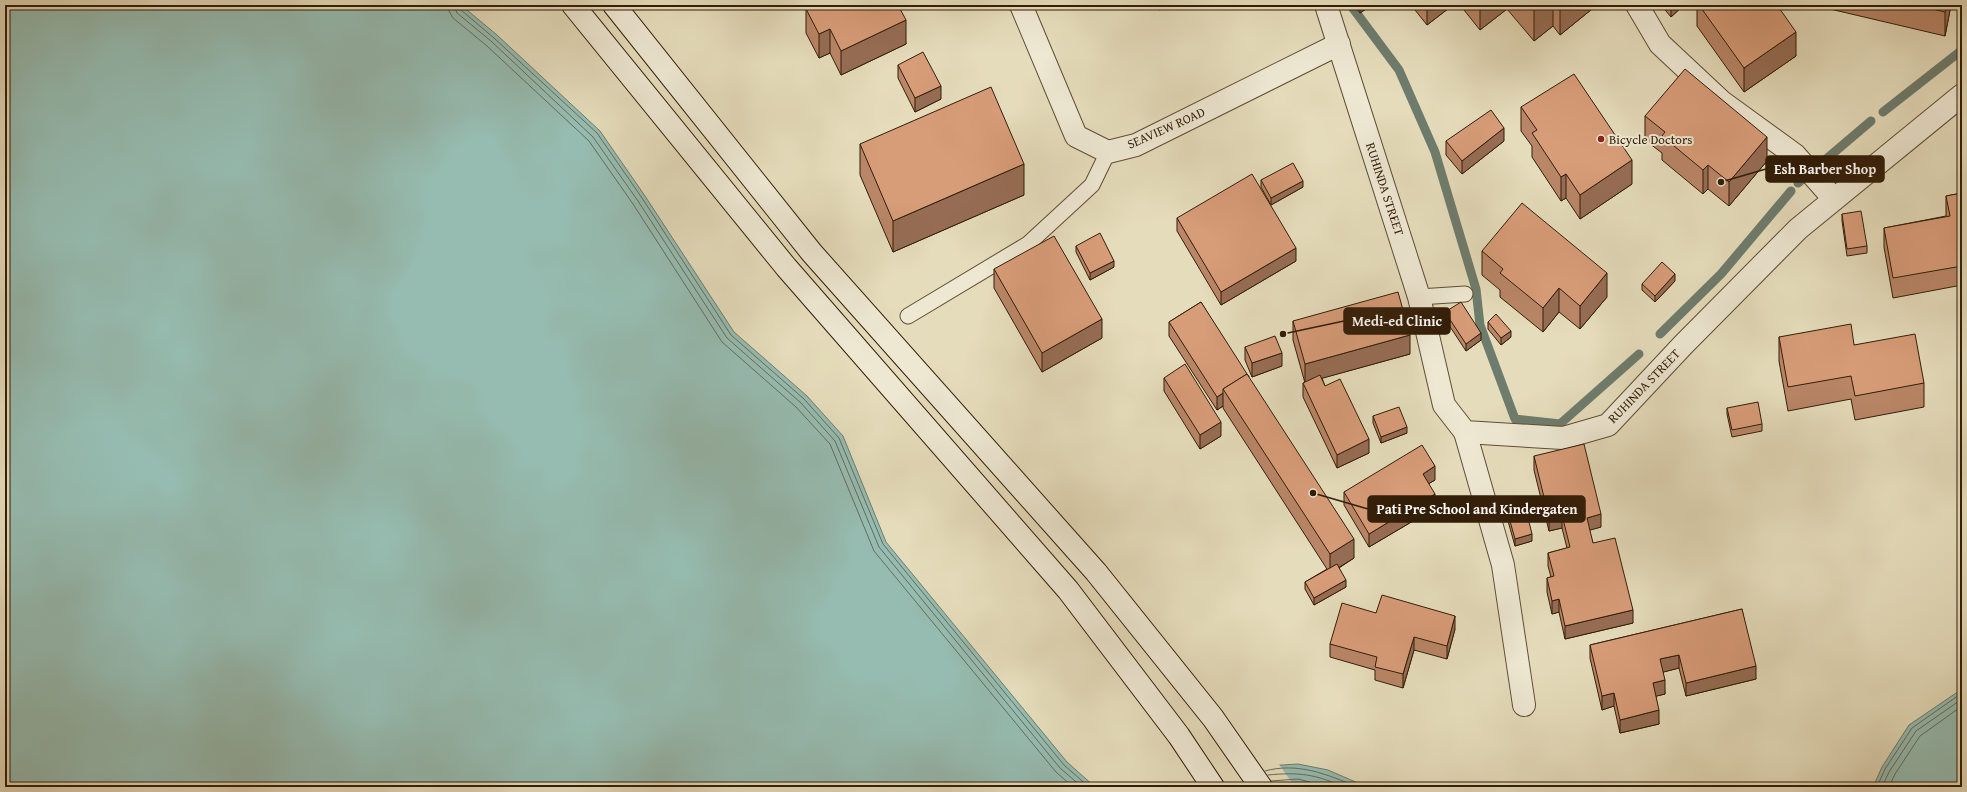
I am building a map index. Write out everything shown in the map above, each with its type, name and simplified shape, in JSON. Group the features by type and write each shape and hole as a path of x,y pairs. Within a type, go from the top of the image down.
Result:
{"street":[{"path":"573,5 786,267 1068,590 1179,736 1213,787"},
{"path":"614,5 812,253 1096,572 1213,718 1261,787"},
{"path":"1021,5 1076,136 1108,152"},
{"name":"RUHINDA STREET","path":"1326,5 1419,297 1444,405 1465,432 1563,438 1608,425 1683,345 1798,229 1962,95"},
{"path":"1637,5 1660,44 1722,102 1795,154 1834,199"},
{"name":"SEAVIEW ROAD","path":"1108,152 1136,145 1339,44"},
{"path":"1465,432 1502,565 1524,705"}],"lane":[{"path":"908,316 1028,244 1092,185 1108,152"},
{"path":"1419,297 1465,294"}],"water":[{"path":"5,5 461,5 497,35 600,131 645,196 734,332 807,396 843,436 886,542 1067,762 1095,787 5,787"},
{"path":"1962,689 1962,787 1873,787 1882,767 1909,725"},
{"path":"1298,764 1328,770 1367,787 1222,787 1266,766"}],"pier":[{"path":"1278,763 1295,787 1220,787 1236,776 1265,765"}],"building":[{"path":"814,5 898,5 906,20 841,51 830,29 819,34 806,9"},
{"path":"1529,5 1540,5 1534,10"},
{"path":"1667,5 1676,5 1671,10"},
{"path":"1699,5 1777,5 1796,32 1744,68"},
{"path":"1916,5 1947,5 1945,12"},
{"path":"923,52 941,86 915,98 898,65"},
{"path":"1685,69 1767,137 1729,182 1708,165 1703,170 1662,136 1665,132 1645,116"},
{"path":"1574,74 1632,160 1580,195 1566,174 1561,177 1532,133 1537,130 1521,107"},
{"path":"991,87 1024,164 893,221 860,144"},
{"path":"1491,110 1504,128 1462,161 1446,141"},
{"path":"1293,163 1303,181 1271,198 1261,180"},
{"path":"1252,174 1296,248 1221,292 1177,218"},
{"path":"1962,193 1962,244 1959,244 1962,257 1962,266 1893,278 1884,228 1950,216 1946,196"},
{"path":"1522,203 1607,273 1580,306 1559,288 1543,308 1500,273 1503,269 1482,251"},
{"path":"1861,211 1867,246 1847,249 1842,214"},
{"path":"1100,233 1114,261 1090,273 1076,246"},
{"path":"1054,236 1102,319 1042,353 994,269"},
{"path":"1662,262 1675,274 1655,296 1642,284"},
{"path":"1398,292 1410,335 1305,364 1293,321"},
{"path":"1201,302 1249,377 1247,374 1223,389 1223,393 1217,397 1169,322"},
{"path":"1461,302 1481,333 1466,344 1445,312"},
{"path":"1496,314 1511,331 1501,338 1488,322"},
{"path":"1851,324 1854,345 1915,334 1924,383 1855,396 1851,376 1788,387 1779,337"},
{"path":"1275,336 1282,353 1252,363 1245,347"},
{"path":"1185,364 1221,422 1200,435 1164,378"},
{"path":"1247,374 1354,539 1330,554 1223,389"},
{"path":"1320,375 1325,386 1340,379 1369,439 1337,455 1303,383"},
{"path":"1758,402 1762,424 1732,430 1727,408"},
{"path":"1399,407 1407,427 1381,437 1373,416"},
{"path":"1584,444 1601,514 1587,518 1593,543 1615,538 1633,610 1565,626 1559,599 1552,601 1547,578 1554,576 1548,553 1570,547 1562,515 1549,518 1534,456"},
{"path":"1422,445 1435,466 1423,474 1435,494 1369,534 1344,492"},
{"path":"1526,510 1532,534 1515,539 1508,514"},
{"path":"1337,564 1346,580 1314,598 1305,582"},
{"path":"1382,595 1455,616 1447,646 1414,637 1403,674 1375,667 1377,657 1330,644 1342,603 1376,613"},
{"path":"1742,609 1756,666 1686,683 1679,655 1660,659 1665,680 1653,683 1659,710 1620,720 1614,693 1602,696 1590,645"}],"waterway":[{"path":"1352,7 1399,70 1435,152 1476,289 1480,325 1515,419 1560,424 1639,354"},
{"path":"1883,112 1962,50"},
{"path":"1798,183 1871,121"},
{"path":"1660,334 1721,274 1791,191"}],"place":[{"name":"Bicycle Doctors","path":"1601,139"},
{"name":"Esh Barber Shop","path":"1721,182"},
{"name":"Medi-ed Clinic","path":"1283,334"},
{"name":"Pati Pre School and Kindergaten","path":"1313,493"}]}
